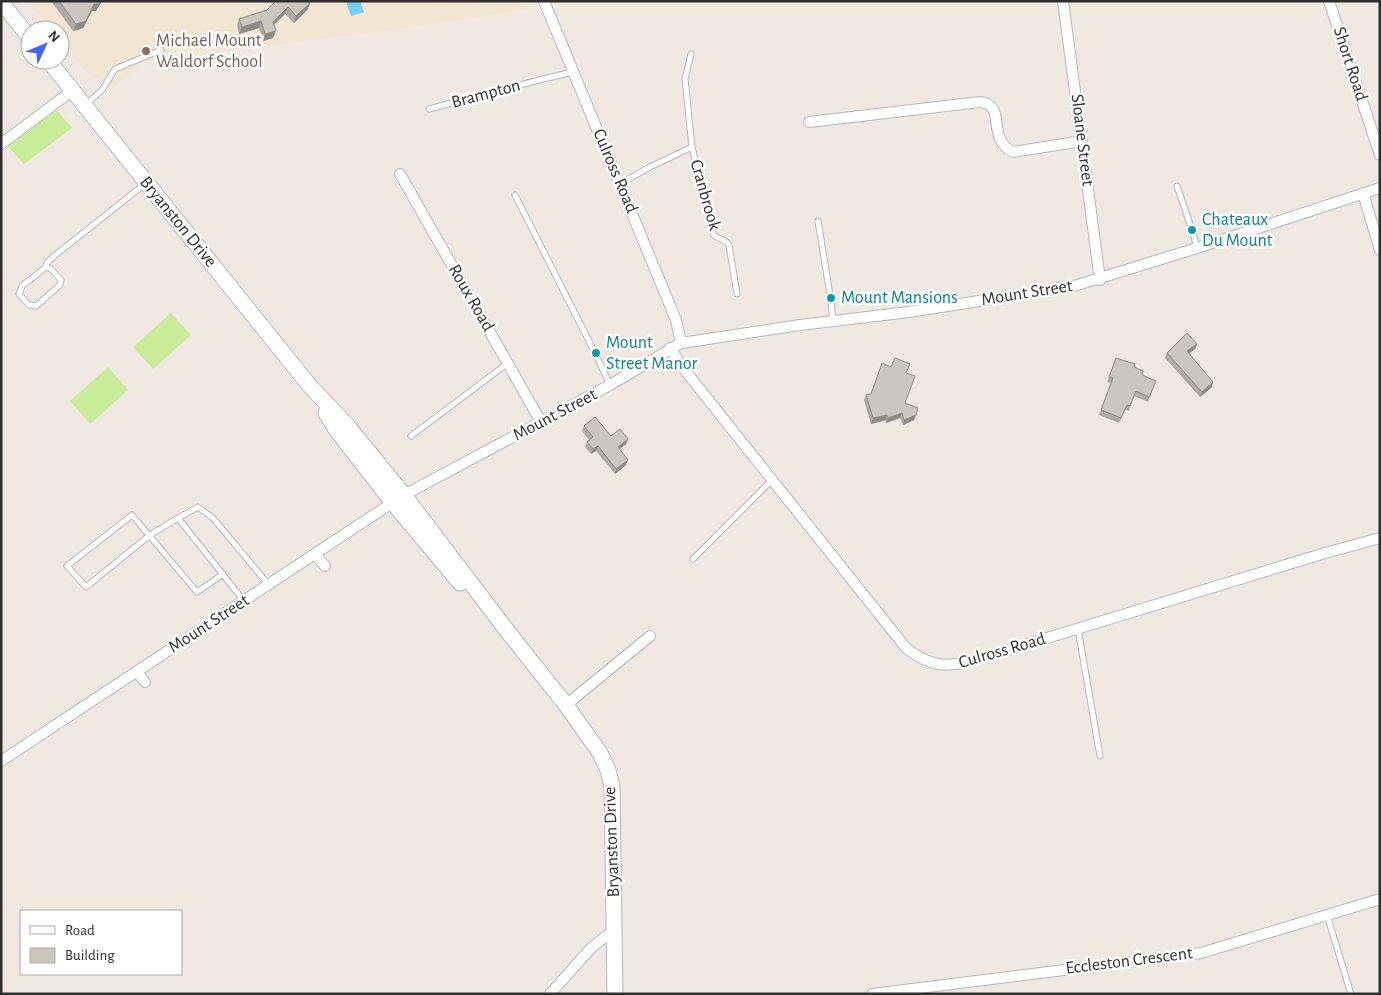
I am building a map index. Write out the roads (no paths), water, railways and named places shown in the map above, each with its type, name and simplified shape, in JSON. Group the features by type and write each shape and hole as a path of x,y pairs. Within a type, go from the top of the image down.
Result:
{"main road":[{"path":"1,2 20,26"},
{"name":"Bryanston Drive","path":"56,70 309,385 346,424 398,499 480,607 508,632 566,705 600,753 608,770 612,787 615,994"}],"street":[{"name":"Culross Road","path":"544,1 676,320 681,343"},
{"name":"Sloane Street","path":"1063,1 1100,280"},
{"name":"Short Road","path":"1329,1 1380,155"},
{"path":"1,144 73,90"},
{"path":"809,122 980,102 987,103 995,112 1000,141 1006,149 1013,152 1082,140"},
{"name":"Roux Road","path":"400,174 541,422"},
{"name":"Mount Street","path":"1,761 398,499 610,385 681,343 1074,286 1100,280 1380,188"},
{"path":"1363,193 1380,250"},
{"name":"Culross Road","path":"670,348 687,373 906,648 917,657 929,662 947,666 957,665 1380,538"},
{"path":"315,554 324,566"},
{"path":"566,705 650,636"},
{"path":"137,672 145,682"},
{"name":"Eccleston Crescent","path":"872,994 1200,953 1380,899"},
{"path":"550,994 592,947 614,930"}],"lane":[{"path":"85,106 102,90 114,69 161,50"},
{"name":"Cranbrook","path":"691,54 685,79 692,147 713,234 718,239 726,241 729,245 737,294"},
{"name":"Brampton","path":"429,109 543,78 573,72"},
{"name":"Cranbrook","path":"620,184 692,147"},
{"path":"46,267 51,269 60,280 60,285 36,306 29,305 19,294 20,290 46,267 53,256 147,183"},
{"path":"1177,186 1191,227"},
{"path":"515,195 594,350"},
{"path":"818,221 833,322"},
{"path":"1193,233 1197,248"},
{"path":"597,357 610,385"},
{"path":"411,436 508,363"},
{"path":"693,559 772,480"},
{"path":"223,574 198,592 150,535 132,515 67,566 86,587 150,535 198,507 212,518 268,585"},
{"path":"178,518 244,601"},
{"path":"1078,628 1100,756"},
{"path":"1327,915 1351,994"}],"water":[{"path":"346,1 360,1 364,12 351,16"}],"place":[{"name":"Michael Mount Waldorf School","path":"146,51"},
{"name":"Chateaux Du Mount","path":"1192,230"},
{"name":"Mount Mansions","path":"831,298"},
{"name":"Mount Street Manor","path":"596,353"}]}
